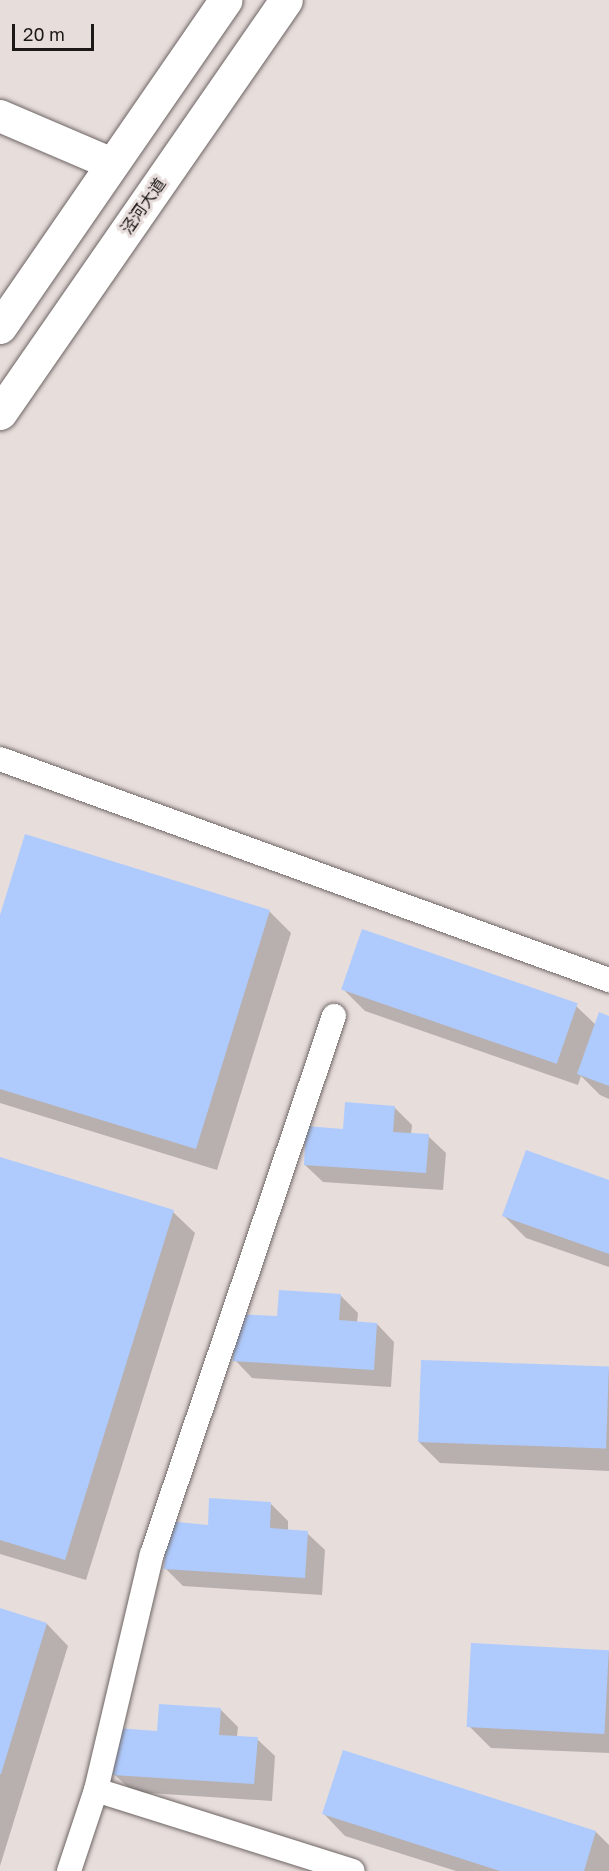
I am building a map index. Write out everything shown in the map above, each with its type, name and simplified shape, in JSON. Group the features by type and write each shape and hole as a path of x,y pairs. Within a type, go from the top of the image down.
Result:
{"main road":[{"path":"0,327 226,0"},
{"name":"泾河大道","path":"0,413 286,0"}],"street":[{"path":"0,116 112,164"},
{"path":"0,759 609,980"},
{"path":"69,1871 96,1790 152,1554 334,1016"},
{"path":"96,1790 353,1871"}],"building":[{"path":"25,834 270,910 196,1149 0,1089 0,915"},
{"path":"362,929 578,1003 557,1064 341,990"},
{"path":"599,1012 609,1016 609,1086 577,1074"},
{"path":"345,1102 395,1106 393,1132 429,1134 426,1173 304,1165 306,1126 343,1129"},
{"path":"526,1150 609,1180 609,1254 502,1216"},
{"path":"0,1157 174,1210 65,1560 0,1540"},
{"path":"279,1290 341,1294 339,1320 377,1323 374,1370 233,1361 236,1314 277,1316"},
{"path":"421,1360 609,1367 606,1449 418,1442"},
{"path":"209,1498 271,1502 270,1528 308,1531 305,1578 164,1569 167,1521 208,1525"},
{"path":"0,1608 47,1623 1,1774 0,1774"},
{"path":"471,1643 609,1650 604,1734 467,1727"},
{"path":"159,1704 221,1708 219,1735 258,1737 254,1784 113,1775 117,1728 157,1731"},
{"path":"343,1750 596,1831 584,1871 500,1871 322,1814"}]}
